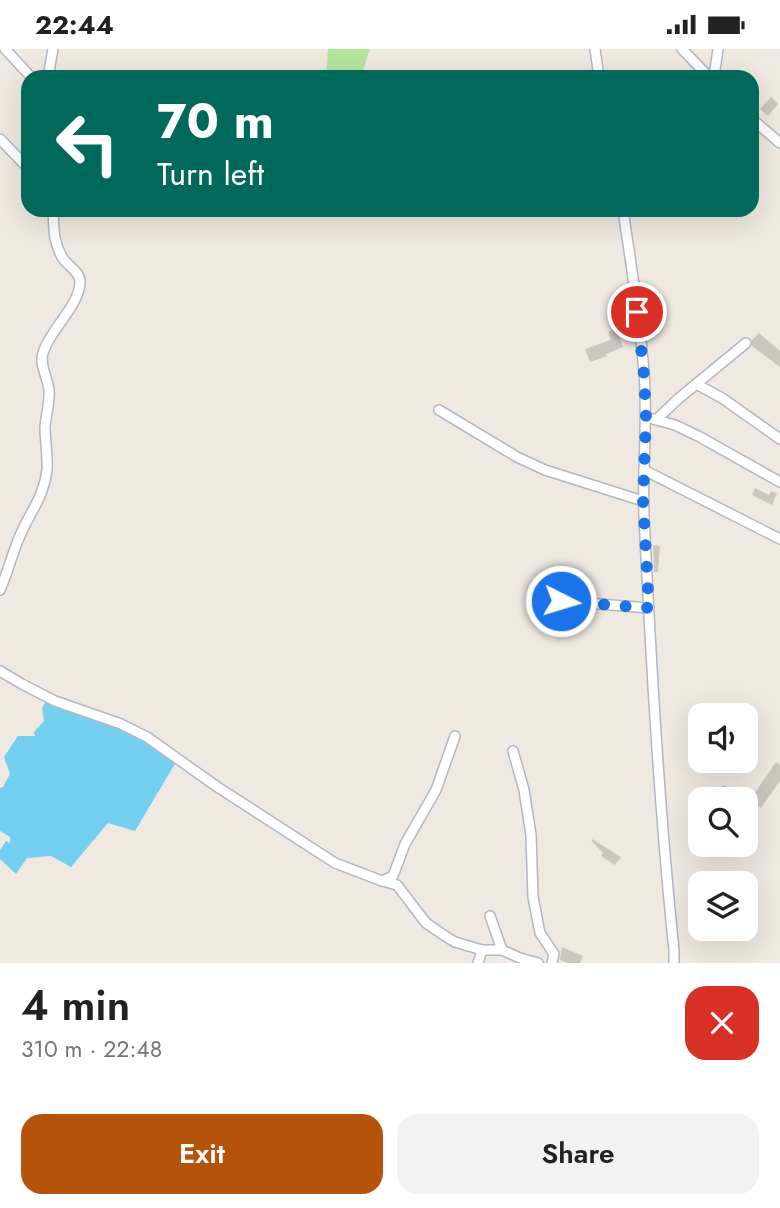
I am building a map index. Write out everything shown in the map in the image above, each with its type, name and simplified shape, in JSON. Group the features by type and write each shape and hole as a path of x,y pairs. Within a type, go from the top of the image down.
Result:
{"street":[{"path":"5,49 24,70"},
{"path":"49,70 53,49"},
{"path":"595,49 598,70"},
{"path":"682,49 704,70"},
{"path":"714,70 718,49"},
{"path":"759,125 780,143"},
{"path":"0,139 21,161"},
{"path":"0,590 23,528 44,490 49,388 42,362 43,353 71,306 80,283 79,276 62,257 55,240 53,217"},
{"path":"624,217 651,418 643,501 674,963"},
{"path":"651,418 746,343"},
{"path":"696,384 722,398 780,439"},
{"path":"439,410 517,457 545,470 643,501"},
{"path":"651,418 675,425 700,437 780,482"},
{"path":"644,470 780,539"},
{"path":"561,601 649,608"},
{"path":"0,671 55,701 147,737 216,786 335,863 397,885 426,923 444,936 482,950 502,950 538,963"},
{"path":"382,881 393,876 405,844 436,790 455,736"},
{"path":"513,751 524,790 531,835 533,897 540,933 554,954 552,963"},
{"path":"490,916 502,950"},
{"path":"478,963 482,950"}],"green space":[{"path":"328,49 370,49 363,70 326,70"}],"water":[{"path":"46,702 144,738 176,762 135,831 108,823 71,867 51,856 27,858 16,874 0,859 0,850 6,841 10,843 10,837 0,831 0,788 10,774 4,757 18,736 35,736 34,732 44,721 42,708"}],"building":[{"path":"771,97 778,104 768,116 760,109"},
{"path":"616,328 623,347 590,362 585,349 611,340 608,332"},
{"path":"759,333 780,351 780,367 752,346 752,340"},
{"path":"755,488 769,495 771,491 777,493 772,505 752,495"},
{"path":"653,545 660,546 658,572 654,572"},
{"path":"776,762 780,765 780,781 761,808 758,806 758,788"},
{"path":"592,839 621,857 615,865 601,856 603,853"},
{"path":"562,947 583,956 580,963 560,960"}],"route":[{"path":"561,601 649,608 643,501 646,417 637,312"}]}
